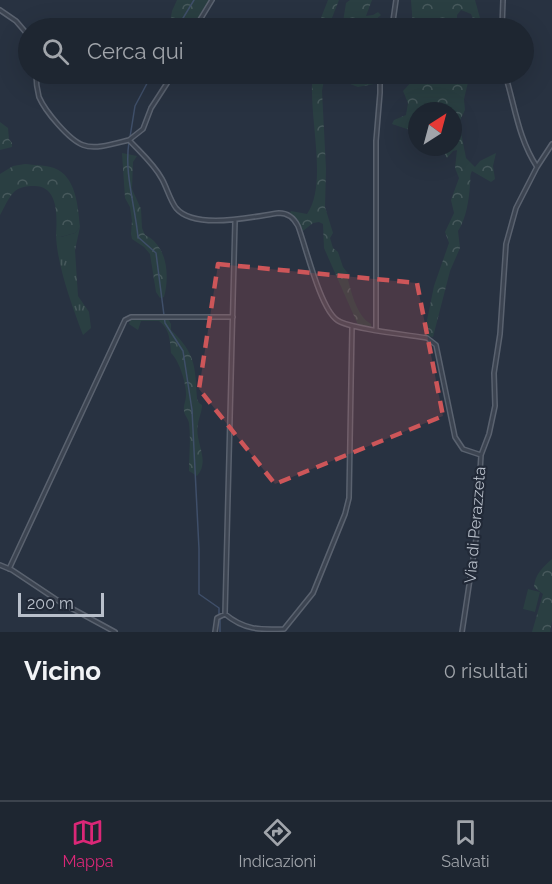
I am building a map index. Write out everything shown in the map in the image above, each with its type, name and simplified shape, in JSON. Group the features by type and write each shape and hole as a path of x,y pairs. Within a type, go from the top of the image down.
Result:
{"street":[{"path":"201,18 212,0"},
{"path":"393,18 396,0"},
{"path":"502,18 503,0"},
{"path":"0,10 18,23"},
{"path":"37,84 43,104 60,126 78,143 85,146 129,140 143,129 150,110 167,84"},
{"path":"376,330 376,141 380,84"},
{"path":"507,84 516,121 537,167"},
{"name":"Via di Perazzeta","path":"129,140 157,171 179,211 194,217 235,220 279,213 293,218 298,226 327,309 336,320 352,326 427,338 436,345 454,437 463,449 481,455 476,539 462,632"},
{"path":"481,455 489,434 494,410 494,373 500,334 509,227 537,167 552,144"},
{"path":"225,614 235,220"},
{"path":"9,569 125,319 131,317 233,317"},
{"path":"225,614 245,627 284,629 315,590 349,498 352,326"},
{"path":"0,565 68,607 115,632"},
{"path":"215,632 218,618 225,614"}],"highlighted area":[{"path":"218,264 417,283 443,416 275,484 199,389"}],"green space":[{"path":"177,0 210,0 200,18 171,18"},
{"path":"328,0 339,0 332,18 321,18"},
{"path":"350,0 372,0 366,16 378,12 381,15 378,18 344,18 346,3"},
{"path":"411,0 475,0 480,18 473,18 471,14 461,10 457,18 412,18"},
{"path":"312,84 323,84 325,207 333,233 330,238 343,267 350,276 348,280 356,304 371,327 358,325 324,248 323,224 313,223 303,231 298,221 290,213 291,211 307,214 313,201 317,166"},
{"path":"350,84 374,84 358,87"},
{"path":"409,84 468,84 464,99 465,110 462,116 462,102 408,103 403,91"},
{"path":"408,103 408,129 392,124 394,120 406,115"},
{"path":"0,122 8,128 12,147 0,150"},
{"path":"462,137 466,158 475,167 480,161 496,153 493,166 495,179 491,182 472,171 471,173 467,209 458,231 460,248 450,271 433,337 424,335 434,286 449,243 445,232 454,213 451,200 459,178 455,168 456,156 462,156"},
{"path":"122,153 137,156 133,162 132,189 141,209 142,228 145,235 158,246 165,262 167,279 164,297 160,298 156,292 150,254 132,239 130,207 125,198"},
{"path":"25,164 54,168 67,178 78,210 80,227 75,233 60,237 56,235 55,203 48,191 41,187 28,186 17,190 0,215 0,174 13,166"},
{"path":"80,227 75,250 78,296 89,312 91,328 83,335 62,272 56,235 61,237 75,233"},
{"path":"131,318 168,319 171,330 185,346 193,361 197,399 202,405 197,431 202,464 197,476 189,471 190,435 184,408 185,386 180,367 171,353 167,331 159,321 141,321 138,330 129,324"},
{"path":"552,559 550,632 532,632 543,594 534,587 536,578"},
{"path":"528,589 540,592 535,612 523,609"}],"waterway":[{"path":"183,18 194,0"},
{"path":"130,137 135,106 147,84"},
{"path":"129,142 129,177 138,237 156,253 165,323 183,351 192,410 199,594 219,608 219,614"},
{"path":"220,619 220,632"}]}
